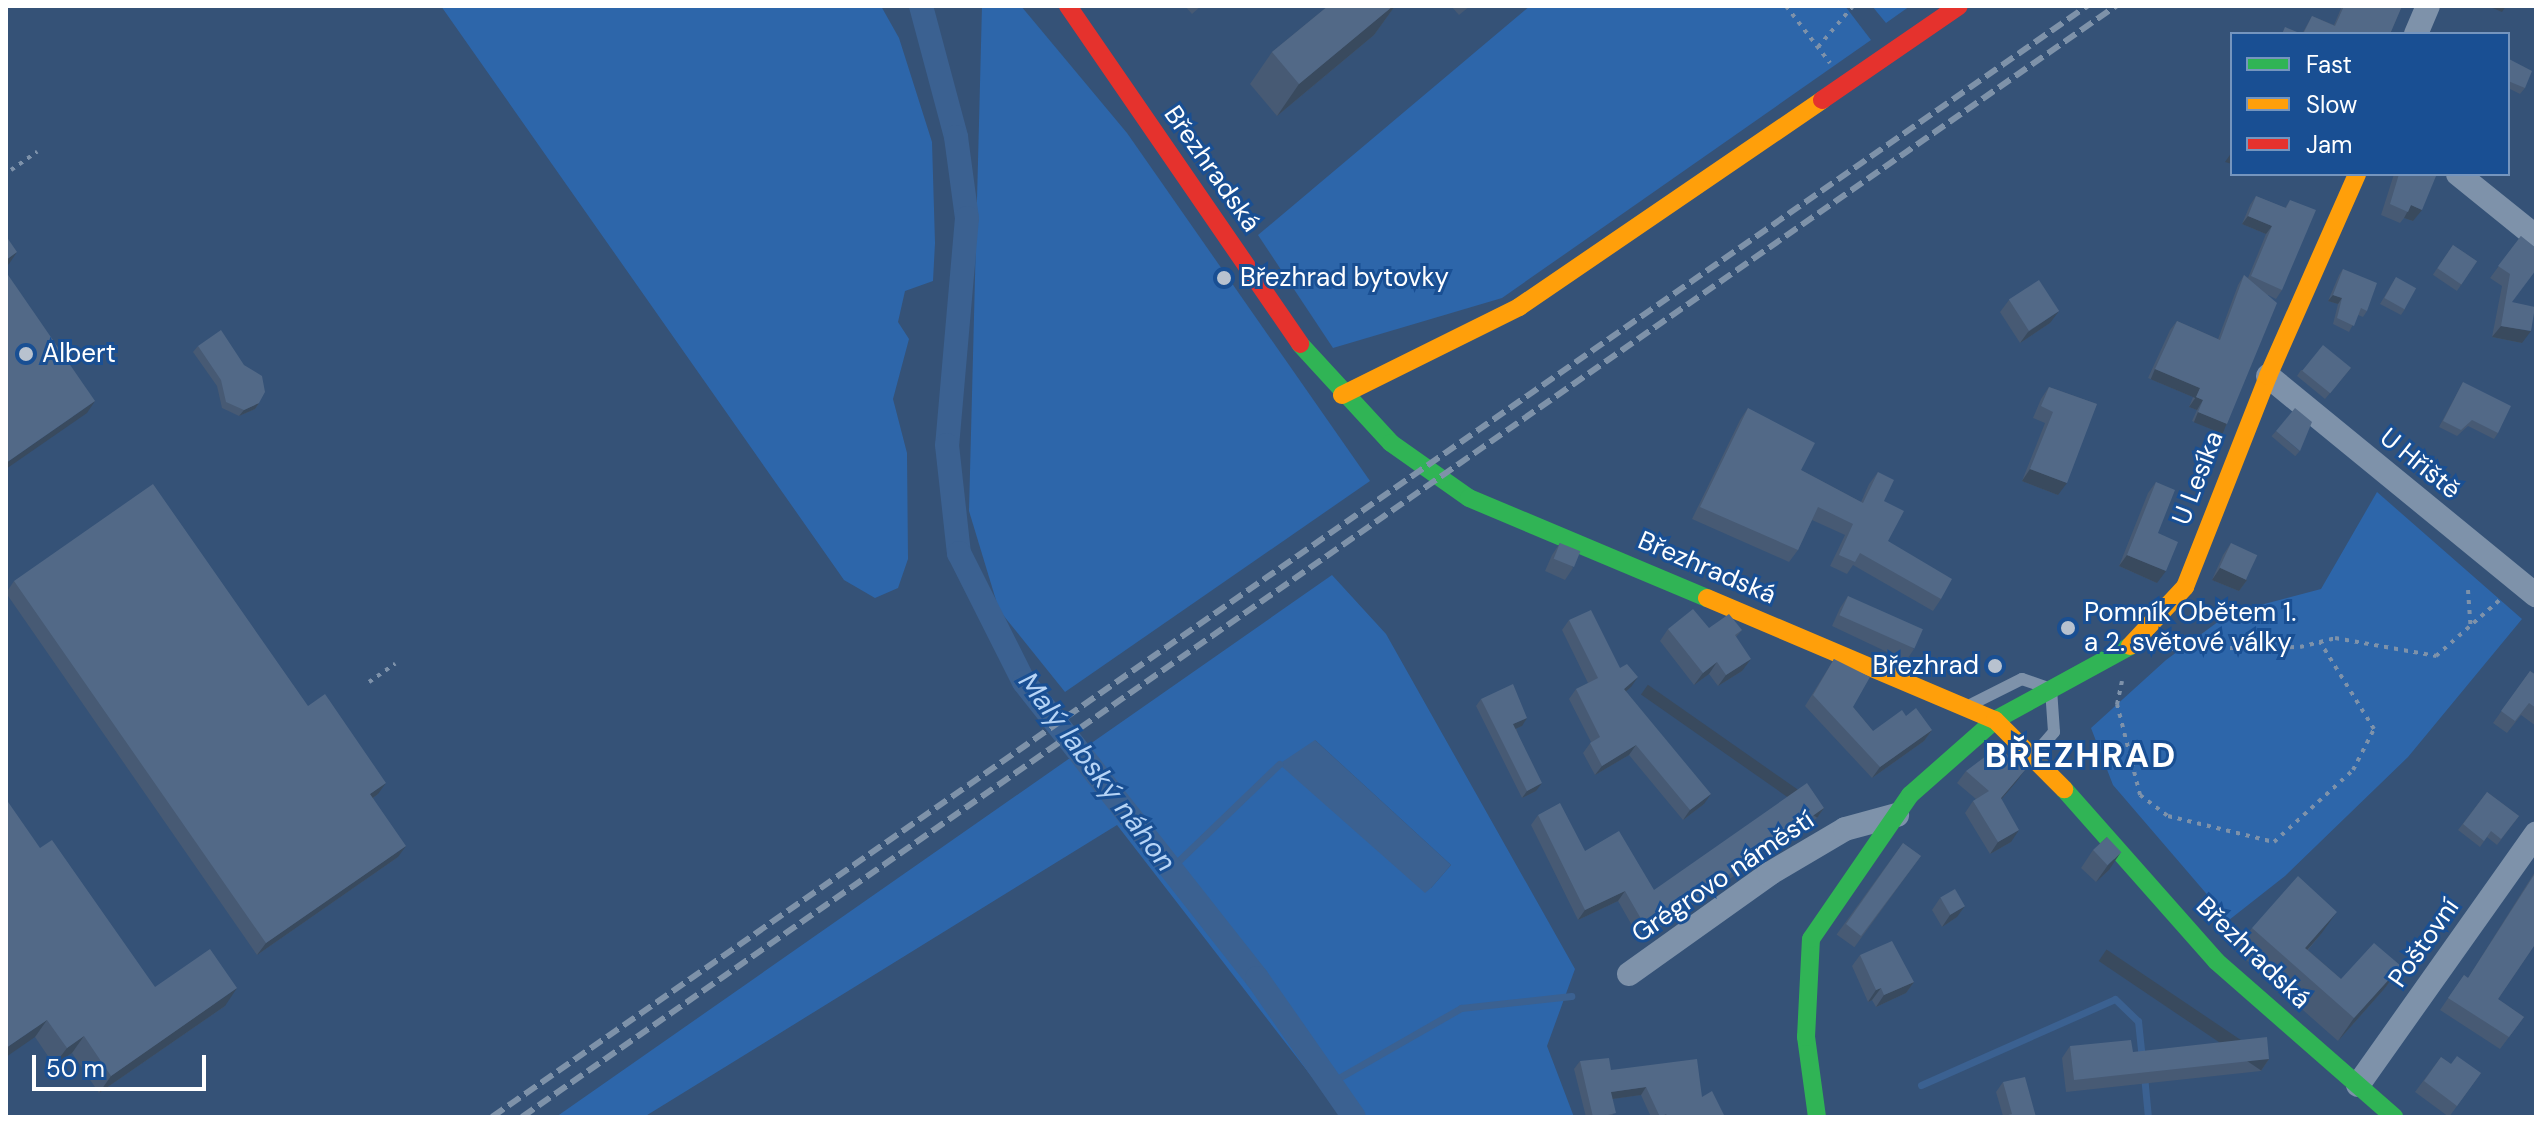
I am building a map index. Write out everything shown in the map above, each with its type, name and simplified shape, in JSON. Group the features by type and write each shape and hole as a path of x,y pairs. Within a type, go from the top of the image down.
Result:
{"street":[{"name":"Březhradská","path":"1068,6 1309,357 1342,395 1422,469 1469,498 1995,720 2034,755 2216,961 2394,1117"},
{"path":"1342,395 1519,307 1959,6"},
{"path":"2417,32 2428,6"},
{"name":"U Lesíka","path":"1995,720 2128,647 2185,587 2268,376 2356,176"},
{"path":"2460,176 2536,237"},
{"name":"U Hřiště","path":"2268,376 2526,588"},
{"path":"1817,1117 1806,1037 1811,939 1910,795 1995,720"},
{"name":"Grégrovo náměstí","path":"1629,974 1769,874 1845,829 1897,815"},
{"name":"Poštovní","path":"2358,1085 2536,834"}],"lane":[{"path":"1965,708 2022,679 2051,689 2054,732 2034,755"}],"path":[{"path":"1786,6 1846,84"},
{"path":"1818,47 1853,6"},
{"path":"11,170 37,152"},
{"path":"2320,642 2374,729 2353,770 2274,842 2168,816 2140,795 2117,704 2128,647 2286,647 2335,638 2436,656 2526,588"},
{"path":"2468,590 2471,629"},
{"path":"369,682 395,664"}],"shaded area":[{"path":"441,6 881,6 899,38 932,142 935,243 933,281 905,291 898,322 909,339 893,399 907,453 908,559 898,588 875,598 844,580"},
{"path":"982,6 1021,6 1127,133 1370,481 1065,692 999,610 969,511"},
{"path":"1530,6 1845,6 1871,40 1502,298 1333,348 1258,235"},
{"path":"1872,6 1910,6 1886,23"},
{"path":"2377,492 2522,619 2408,757 2285,876 2229,920 2113,785 2091,728 2166,660 2230,613 2321,589"},
{"path":"1332,575 1386,634 1575,969 1547,1046 1574,1117 1343,1117 1117,825 644,1117 556,1117","holes":["1315,740 1451,865 1431,888 1411,880 1365,834"]},
{"path":"1315,740 1451,865 1425,893 1279,764"}],"building":[{"path":"1328,6 1393,6 1299,84 1272,52"},
{"path":"2344,6 2402,6 2391,32 2304,32 2312,16 2335,26"},
{"path":"2510,60 2532,71 2525,88 2510,82"},
{"path":"2398,176 2436,176 2422,210 2411,205 2408,212 2390,204"},
{"path":"2256,196 2286,208 2290,200 2316,210 2282,290 2251,276 2272,226 2248,216"},
{"path":"6,236 17,252 6,260"},
{"path":"2521,236 2536,248 2536,270 2512,302 2535,307 2531,331 2501,326 2510,274 2498,266"},
{"path":"2453,245 2477,261 2461,284 2437,268"},
{"path":"2343,269 2377,283 2367,311 2361,308 2354,326 2337,318 2342,298 2333,295"},
{"name":"Albert","path":"6,272 95,401 6,463"},
{"path":"2244,275 2277,303 2227,424 2198,412 2203,400 2196,397 2200,388 2155,369 2177,321 2220,340"},
{"path":"2396,277 2416,288 2404,309 2384,298"},
{"path":"2039,280 2059,311 2029,331 2009,300"},
{"path":"221,330 244,365 262,376 265,392 259,403 244,410 226,402 221,380 198,346"},
{"path":"2323,345 2351,368 2330,393 2302,371"},
{"path":"2463,382 2511,406 2498,433 2472,420 2461,430 2443,421"},
{"path":"2049,387 2097,404 2067,483 2030,469 2053,412 2041,406"},
{"path":"1748,408 1815,443 1801,470 1863,503 1878,472 1894,480 1884,501 1904,511 1888,541 1952,579 1941,599 1860,553 1855,562 1839,555 1853,524 1818,507 1798,550 1700,507"},
{"path":"2295,408 2312,422 2300,451 2276,431"},
{"path":"2156,482 2175,490 2158,533 2178,542 2166,571 2127,555"},
{"path":"153,484 308,706 325,694 386,783 370,794 406,846 266,943 14,581"},
{"path":"1560,543 1580,551 1574,567 1554,559"},
{"path":"2231,543 2257,555 2246,580 2220,567"},
{"path":"1848,596 1923,629 1914,649 1839,615"},
{"path":"1693,609 1709,628 1729,614 1742,630 1735,635 1751,659 1726,675 1717,662 1703,673 1668,629"},
{"path":"1591,610 1620,668 1627,664 1638,677 1624,689 1711,794 1690,810 1636,745 1602,766 1590,743 1600,737 1576,689 1598,678 1569,620"},
{"path":"1834,659 1870,677 1853,707 1873,731 1902,710 1906,716 1916,708 1932,730 1880,767 1813,695"},
{"path":"2530,671 2536,675 2536,708 2529,703 2515,721 2501,711"},
{"path":"1513,684 1527,718 1513,724 1542,783 1527,791 1481,699"},
{"path":"1998,747 2025,770 2001,798 2019,830 1998,842 1973,801 1989,791 1966,771"},
{"path":"1807,783 1824,808 1648,931 1625,891 1585,910 1538,815 1560,803 1585,851 1619,831 1654,890"},
{"path":"2487,792 2519,816 2501,839 2491,831 2484,841 2463,824"},
{"path":"6,799 40,848 52,840 155,987 210,949 237,988 111,1076 84,1036 67,1048 47,1020 6,1048"},
{"path":"2107,837 2121,852 2107,865 2093,850"},
{"path":"1903,843 1921,856 1861,936 1846,924"},
{"path":"2536,872 2536,943 2498,999 2524,1017 2509,1037 2448,998 2464,975 2468,978"},
{"path":"2298,876 2337,912 2305,948 2341,979 2374,943 2401,966 2354,1018 2252,928"},
{"path":"1955,889 1965,906 1950,915 1940,898"},
{"path":"1892,941 1914,982 1884,995 1881,988 1876,990 1860,955"},
{"path":"2267,1037 2269,1059 2074,1080 2070,1046 2131,1040 2133,1052"},
{"path":"2457,1056 2481,1073 2457,1106 2424,1081 2441,1057 2451,1064"},
{"path":"1609,1058 1611,1070 1697,1059 1702,1097 1712,1091 1725,1117 1668,1117 1666,1114 1660,1117 1646,1087 1611,1092 1616,1113 1593,1117 1580,1061"},
{"path":"2025,1077 2036,1117 2000,1117 2012,1114 2003,1082"}],"waterway":[{"name":"Malý labský náhon","path":"921,6 956,137 967,218 947,445 959,553 1024,682 1257,978 1354,1117"},
{"path":"1169,870 1279,764"},
{"path":"1330,1083 1461,1008 1571,996"},
{"path":"1921,1085 2115,999 2138,1021 2142,1059"},
{"path":"2144,1075 2148,1117"}],"railway":[{"path":"492,1117 2087,6"},
{"path":"522,1117 2116,6"}],"traffic: fast":[{"path":"1300,344 1391,443 1469,498 1707,598"},
{"path":"1817,1117 1806,1037 1811,939 1910,795 1995,720 2130,646"},
{"path":"2064,789 2216,961 2394,1117"}],"traffic: slow":[{"path":"1342,395 1519,307 1822,100"},
{"path":"2130,646 2185,587 2268,376 2356,176"},
{"path":"1707,598 1995,720 2064,789"}],"traffic: jam":[{"path":"1068,6 1300,344"},
{"path":"1822,100 1959,6"}],"place":[{"name":"Březhrad bytovky","path":"1224,278"},
{"name":"Albert","path":"26,354"},
{"name":"Pomník Obětem 1. a 2. světové války","path":"2068,628"},
{"name":"Březhrad","path":"1995,666"}],"district":[{"name":"BŘEZHRAD","path":"2081,756"}]}
